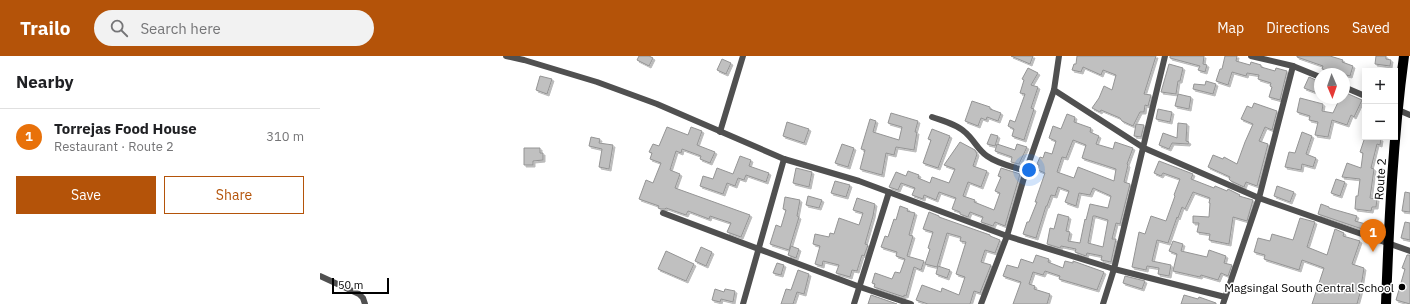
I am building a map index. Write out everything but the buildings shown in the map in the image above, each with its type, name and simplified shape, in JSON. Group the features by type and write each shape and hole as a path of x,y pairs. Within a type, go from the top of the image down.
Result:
{"highway":[{"name":"Route 2","path":"1397,104 1404,56"},
{"name":"Route 2","path":"1386,304 1394,140"}],"street":[{"path":"506,56 524,60 620,90 657,104 784,159 860,181 1007,236 1224,301 1259,198 1293,66"},
{"path":"720,132 743,56"},
{"path":"981,304 1007,236 1026,171 1054,90 1059,56"},
{"path":"1103,304 1114,269 1166,56"},
{"path":"1251,56 1293,66 1314,75"},
{"path":"1054,90 1144,148 1259,198 1410,251"},
{"path":"1350,90 1362,95"},
{"path":"1398,109 1410,115"},
{"path":"932,117 962,129 989,158 1026,171"},
{"path":"743,304 784,159"},
{"path":"854,304 889,192"},
{"path":"663,213 860,287 911,304"},
{"path":"320,276 359,294 363,298 365,304"}],"place":[{"name":"Torrejas Food House","path":"1373,252"},
{"name":"Magsingal South Central School","path":"1402,287"}]}
